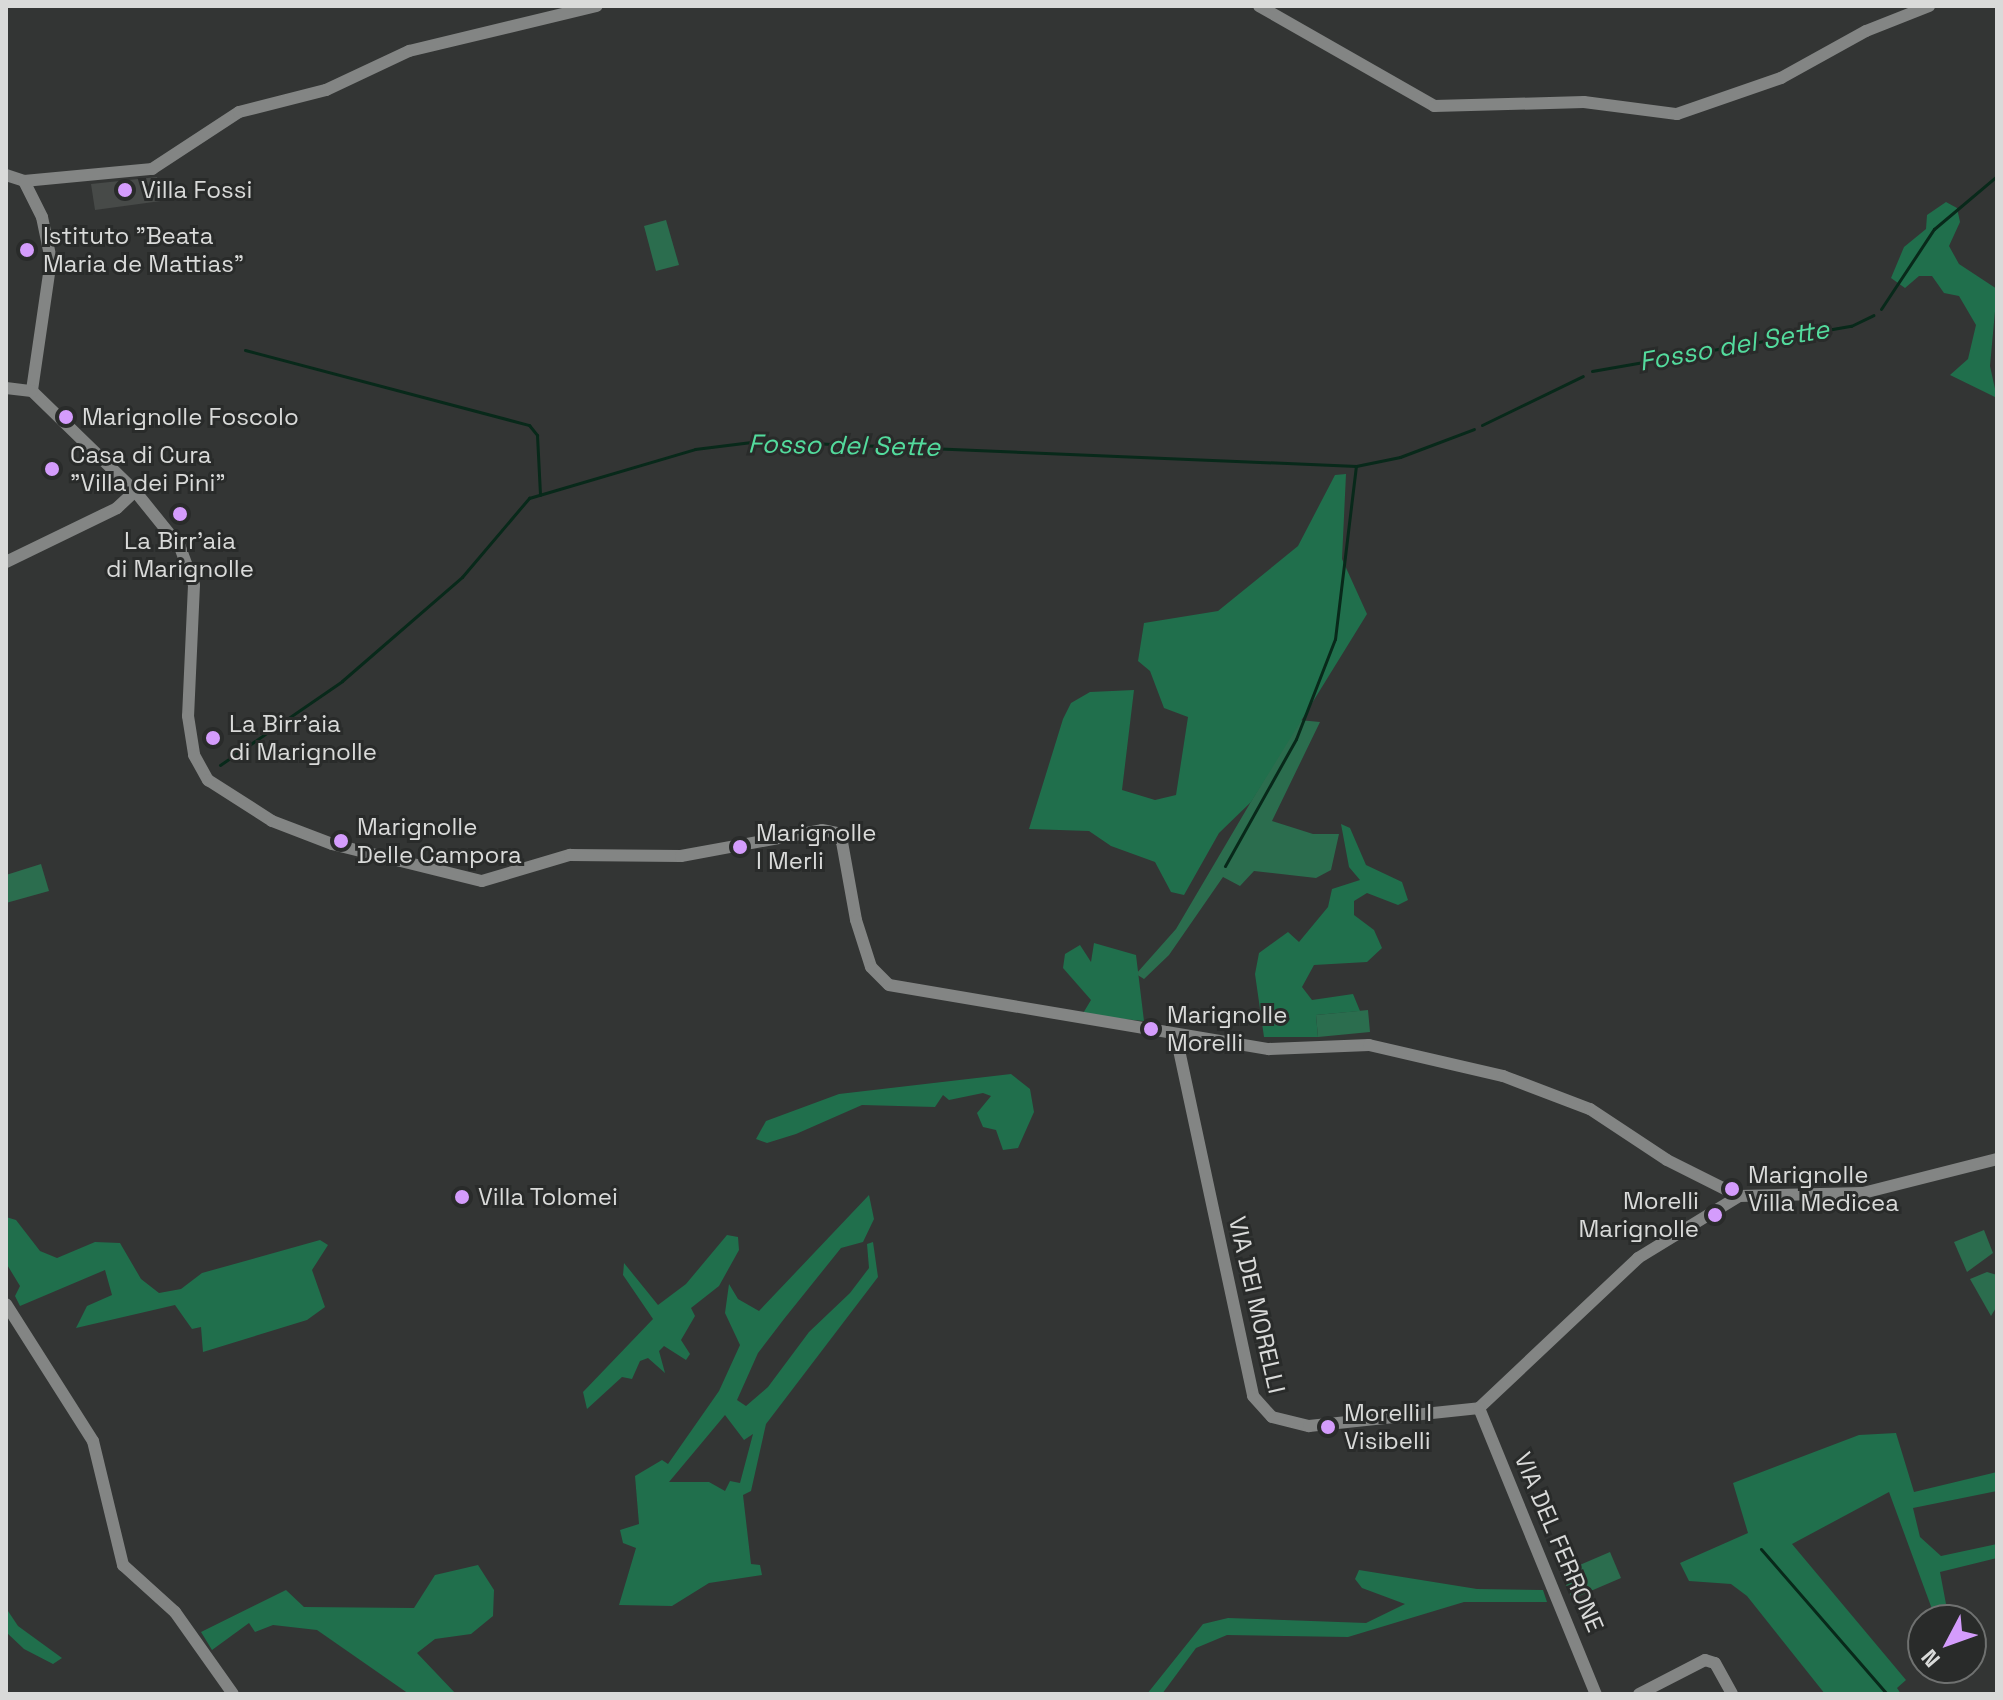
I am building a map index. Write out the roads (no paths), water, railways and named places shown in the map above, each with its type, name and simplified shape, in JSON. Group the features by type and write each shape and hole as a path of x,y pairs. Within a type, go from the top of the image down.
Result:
{"street":[{"path":"6,175 24,181 152,169 239,112 316,94 409,51 597,6"},
{"path":"1259,6 1434,106 1584,102 1677,114 1781,78 1866,31 1929,6"},
{"path":"24,181 42,217 51,260 32,391"},
{"path":"6,388 32,391 135,491 180,547 194,585 188,716 198,765 208,780 272,821 332,844 482,881 570,855 681,856 795,832 837,833 856,920 878,979 1006,1009 1269,1049 1369,1045 1547,1088 1739,1196"},
{"path":"6,562 117,508 135,491"},
{"name":"VIA DEI MORELLI","path":"1176,1036 1260,1410 1309,1426 1479,1408"},
{"path":"1479,1408 1638,1258 1739,1196 1863,1193 1997,1159"},
{"path":"6,1304 93,1441 123,1565 175,1612 233,1694"},
{"name":"VIA DEL FERRONE","path":"1479,1408 1596,1694"},
{"path":"1639,1694 1705,1660 1715,1663 1732,1694"}],"waterway":[{"name":"Fosso del Sette","path":"1881,309 1934,229 1997,176"},
{"name":"Fosso del Sette","path":"1592,371 1851,326 1874,315"},
{"path":"245,350 529,425 537,435 540,495"},
{"name":"Fosso del Sette","path":"1482,425 1583,376"},
{"name":"Fosso del Sette","path":"220,765 342,681 462,577 529,498 695,449 760,441 1356,466 1400,457 1474,429"},
{"path":"1225,866 1296,739 1335,639 1356,466"},
{"path":"1761,1549 1887,1694"}],"place":[{"name":"Villa Fossi","path":"125,190"},
{"name":"Istituto \"Beata Maria de Mattias\"","path":"27,250"},
{"name":"Marignolle Foscolo","path":"66,417"},
{"name":"Casa di Cura \"Villa dei Pini\"","path":"52,469"},
{"name":"La Birr’aia di Marignolle","path":"180,514"},
{"name":"La Birr'aia di Marignolle","path":"213,738"},
{"name":"Marignolle Delle Campora","path":"341,841"},
{"name":"Marignolle I Merli","path":"740,847"},
{"name":"Marignolle Morelli","path":"1151,1029"},
{"name":"Marignolle Villa Medicea","path":"1732,1189"},
{"name":"Villa Tolomei","path":"462,1197"},
{"name":"Morelli Marignolle","path":"1715,1215"},
{"name":"Morelli I Visibelli","path":"1328,1427"}]}
